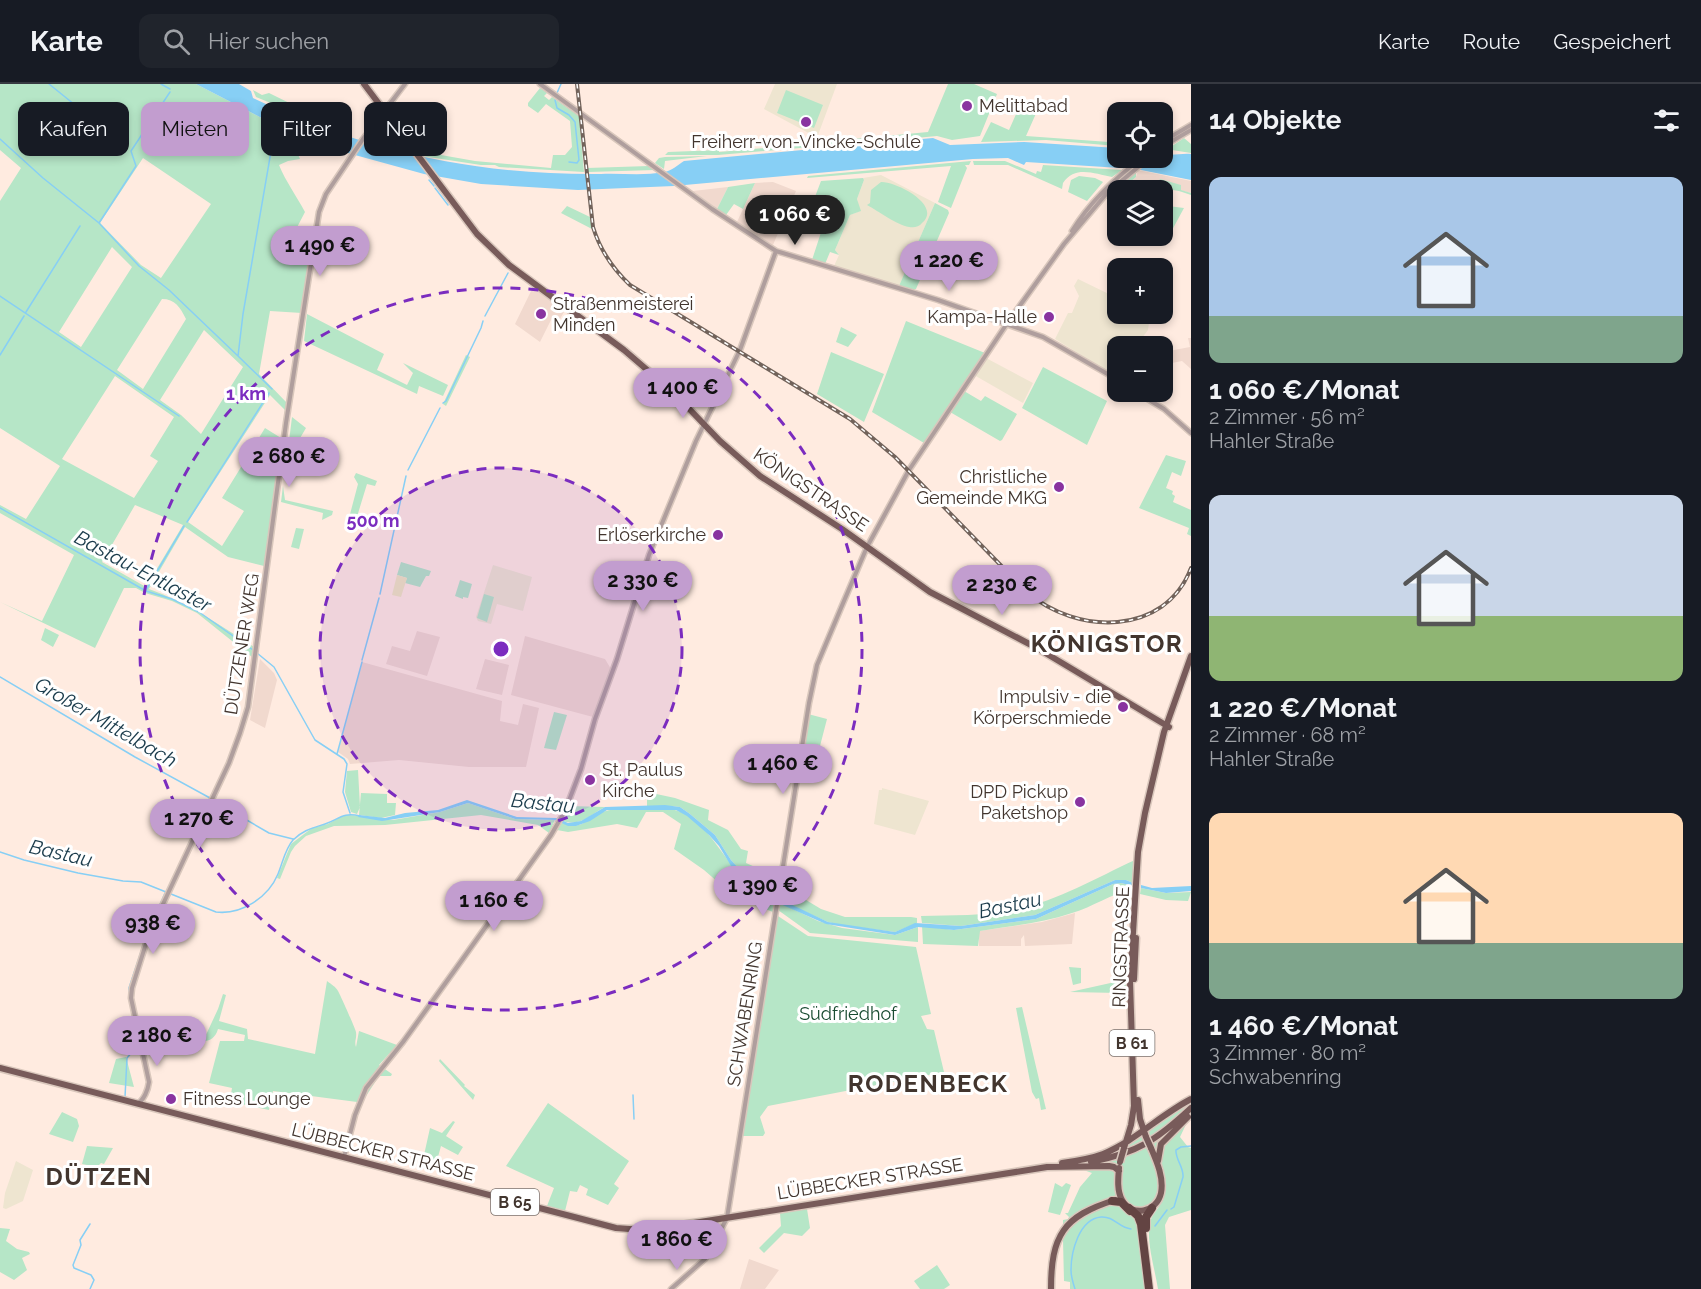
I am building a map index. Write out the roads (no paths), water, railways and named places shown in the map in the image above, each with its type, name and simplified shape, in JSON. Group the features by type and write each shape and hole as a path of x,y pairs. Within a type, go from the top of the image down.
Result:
{"highway":[{"path":"1111,1201 1121,1202 1140,1220"},
{"name":"B 61","path":"1151,1289 1146,1217 1154,1205"},
{"name":"B 61","path":"1129,1208 1140,1220 1151,1289"}],"main road":[{"name":"KÖNIGSTRASSE","path":"364,84 376,102"},
{"name":"KÖNIGSTRASSE","path":"416,156 477,234 505,262 624,350 674,393 704,425 760,476 930,592 1037,648 1168,727"},
{"name":"RINGSTRASSE","path":"1154,1205 1161,1188 1158,1166 1140,1119 1137,1094 1134,1021 1137,881 1142,826 1168,727 1191,656"},
{"name":"RINGSTRASSE","path":"1168,727 1191,664"},
{"name":"RINGSTRASSE","path":"1125,1145 1133,1120 1134,1106 1130,981 1137,890"},
{"name":"LÜBBECKER STRASSE","path":"0,1068 616,1228 643,1230 1047,1167 1099,1156 1125,1145 1154,1121 1191,1098"},
{"path":"1061,1167 1109,1158 1143,1146 1165,1132 1191,1108"},
{"path":"1158,1166 1161,1144 1191,1113"},
{"path":"1140,1119 1148,1122 1154,1121"},
{"name":"B 61","path":"1125,1145 1120,1162 1119,1187 1122,1199 1129,1208"},
{"name":"B 65","path":"1061,1167 1109,1166 1119,1172"},
{"name":"LÜBBECKER STRASSE","path":"1047,1167 1061,1167"},
{"path":"1111,1201 1117,1196 1119,1187"},
{"path":"1051,1289 1053,1253 1061,1234 1081,1214 1111,1201 1122,1199"},
{"path":"1129,1208 1142,1211 1154,1205"}],"street":[{"name":"DÜTZENER WEG","path":"391,102 405,84"},
{"path":"540,84 733,224 776,251 938,300 1054,342 1107,373"},
{"path":"1173,139 1191,125"},
{"path":"1173,137 1191,130"},
{"name":"DÜTZENER WEG","path":"136,1104 141,1102 149,1082 132,988 145,945 212,800 240,733 250,695 286,423 319,212 326,194 364,138"},
{"path":"1126,173 1131,168"},
{"path":"1126,173 1134,168"},
{"name":"SCHWABENRING","path":"671,1289 705,1259 727,1218 814,673 867,547 918,456 1067,239 1126,173"},
{"path":"344,1157 361,1095 422,1016 561,818 579,775 649,555 704,425 740,350 776,251"},
{"path":"1152,402 1191,433"}],"water":[{"path":"196,84 239,84 251,91 253,98 262,102 261,118 249,111 249,102 231,102"},
{"path":"352,138 364,141 364,156 418,156 510,170 601,174 649,174 667,171 684,161 933,138 950,145 1024,142 1107,147 1107,167 1026,162 1024,165 1008,158 973,159 674,186 578,190 481,184 424,174 352,154"},
{"path":"1191,154 1191,180 1120,168 1173,168 1173,155"},
{"path":"467,800 517,817 557,818 568,823 581,821 605,807 665,805 680,807 715,835 731,860 765,895 784,901 828,922 895,932 915,923 961,926 1035,915 1115,880 1126,880 1133,883 1133,886 1113,884 1036,919 954,930 918,927 895,935 826,924 762,896 731,866 709,835 687,816 676,810 607,810 590,821 576,826 568,826 555,820 515,819 468,803 440,812 382,821 358,817 359,815 385,818 405,813 438,810"},
{"path":"1141,885 1152,888 1191,886 1191,891 1166,893 1141,888"}],"waterway":[{"path":"49,84 71,102"},
{"path":"161,84 170,89"},
{"path":"557,93 561,84"},
{"path":"99,223 136,166 131,151 170,92"},
{"path":"555,100 557,108 569,115 575,122 579,160 577,163 569,162"},
{"path":"0,139 43,178 99,223 139,266 169,290 238,356"},
{"path":"270,156 238,356 272,389"},
{"path":"429,180 434,186"},
{"path":"435,188 448,205"},
{"path":"26,312 80,226"},
{"path":"485,316 508,273"},
{"path":"0,296 179,416"},
{"path":"0,355 24,316"},
{"path":"443,403 446,401 483,321"},
{"path":"187,522 269,393"},
{"path":"408,470 440,408"},
{"path":"380,594 406,476"},
{"name":"Bastau-Entlaster","path":"0,508 146,591 172,599 199,612 253,650"},
{"path":"146,590 184,526"},
{"path":"362,660 379,598"},
{"name":"Bastau-Entlaster","path":"257,653 274,667 315,740 344,759 347,764 343,792 350,813"},
{"path":"337,754 362,662"},
{"name":"Großer Mittelbach","path":"0,677 135,757 210,798"},
{"name":"Großer Mittelbach","path":"214,801 269,833 293,839"},
{"name":"Bastau","path":"0,852 78,873 141,882 216,912 225,912 244,908 268,890 278,874 288,847 301,834 345,815 360,816"},
{"path":"153,921 165,893"},
{"path":"132,1011 129,988 146,937"},
{"path":"133,1019 138,1039"},
{"path":"125,1097 127,1058 139,1044"},
{"path":"633,1095 634,1119"},
{"path":"1171,1209 1174,1207 1183,1177 1176,1150 1191,1146"},
{"path":"1155,1226 1167,1210"},
{"path":"1075,1289 1071,1263 1078,1237 1087,1224 1093,1219 1106,1217 1131,1229"},
{"path":"90,1224 80,1240 81,1245 73,1265 74,1268 91,1275 94,1280 90,1289"}],"railway":[{"path":"577,84 593,227 607,258 630,285 850,419 895,457 1027,592 1047,606 1070,616 1094,621 1118,622 1141,617 1161,607 1178,591 1191,568"}],"place":[{"name":"Melittabad","path":"967,106"},
{"name":"Freiherr-von-Vincke-Schule","path":"806,122"},
{"name":"Straßenmeisterei Minden","path":"541,314"},
{"name":"Kampa-Halle","path":"1049,317"},
{"name":"Christliche Gemeinde MKG","path":"1059,487"},
{"name":"Erlöserkirche","path":"718,535"},
{"name":"Impulsiv - die Körperschmiede","path":"1123,707"},
{"name":"St. Paulus Kirche","path":"590,780"},
{"name":"DPD Pickup Paketshop","path":"1080,802"},
{"name":"Fitness Lounge","path":"171,1099"}],"district":[{"name":"KÖNIGSTOR","path":"1107,644"},
{"name":"RODENBECK","path":"928,1084"},
{"name":"DÜTZEN","path":"99,1177"}],"park label":[{"name":"Südfriedhof","path":"848,1014"}]}
